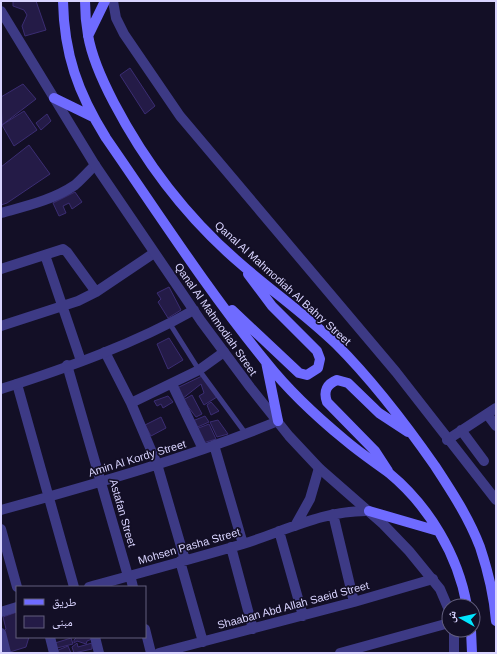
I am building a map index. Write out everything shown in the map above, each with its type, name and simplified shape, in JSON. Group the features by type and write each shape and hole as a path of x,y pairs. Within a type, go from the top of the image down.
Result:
{"main road":[{"path":"63,1 64,26 68,55 80,90 93,117 219,300 266,362 326,423 388,473 417,501 438,531 460,576 465,598"},
{"name":"Qanal Al Mahmodiah Al Bahry Street","path":"85,1 88,36 106,88 134,138 150,162 198,223 243,266 301,313 336,344 363,373 412,434 449,487 470,525 486,566 492,588 496,621"},
{"path":"88,36 105,1"},
{"path":"54,98 93,117"},
{"path":"219,300 245,321 298,373 303,375 312,374 318,368 320,359 317,351 272,306 243,266"},
{"path":"266,362 278,421"},
{"path":"388,473 375,451 327,402 325,397 328,386 337,380 348,383 379,413 412,434"},
{"path":"369,511 438,531"},
{"path":"471,638 472,653"}],"street":[{"path":"113,1 116,18 122,30 180,116 396,372 447,440 496,500"},
{"name":"Qanal Al Mahmodiah Street","path":"1,11 95,164 154,253 224,352 278,421 319,468 369,511 405,546 433,579 444,598"},
{"path":"1,213 34,204 62,192 76,184 95,164"},
{"path":"1,269 60,250 66,250 96,292"},
{"path":"1,326 63,306 96,292 154,253"},
{"path":"45,255 81,361"},
{"path":"1,389 105,352 170,324 194,310"},
{"path":"105,352 131,404 157,464 183,561 202,642"},
{"path":"131,404 199,370 224,352"},
{"name":"Astafan Street","path":"67,365 133,586"},
{"path":"17,384 74,586"},
{"path":"172,384 187,412 203,449"},
{"path":"447,440 496,408"},
{"path":"487,414 496,426"},
{"name":"Amin Al Kordy Street","path":"1,510 101,482 203,449 278,421"},
{"path":"461,430 484,461"},
{"path":"214,445 243,544"},
{"path":"295,526 310,499 319,468"},
{"name":"Mohsen Pasha Street","path":"94,586 243,544 333,514 369,511"},
{"path":"333,514 354,602"},
{"path":"1,529 17,586"},
{"path":"279,531 303,616"},
{"path":"231,547 253,629"},
{"name":"Shaaban Abd Allah Saeid Street","path":"159,653 303,616 433,579"},
{"path":"1,612 16,607"},
{"path":"340,653 364,650 441,625"},
{"path":"1,633 6,653"},
{"path":"146,634 151,653"},
{"path":"50,638 54,653"},
{"path":"95,638 99,653"},
{"path":"454,638 454,653"}],"lane":[{"path":"170,324 199,370 246,434"}],"building":[{"path":"13,1 36,1 46,30 25,36 22,26 27,15 24,10 13,6"},
{"path":"130,68 155,106 145,114 120,75"},
{"path":"23,84 36,99 2,125 1,97"},
{"path":"24,111 37,130 14,146 2,125"},
{"path":"47,114 51,121 41,130 36,123"},
{"path":"29,145 50,174 7,203 1,205 1,167"},
{"path":"75,192 82,202 72,209 69,203 63,206 66,213 59,216 53,203"},
{"path":"169,287 181,310 168,318 158,302 161,299 157,293"},
{"path":"169,338 183,360 168,369 157,344"},
{"path":"202,376 217,397 204,405 199,396 204,393 201,384 182,399 177,388"},
{"path":"192,395 202,414 196,417 183,400"},
{"path":"168,396 173,402 163,408 161,404 157,406 154,401"},
{"path":"211,402 219,411 211,415 207,405"},
{"path":"205,416 209,422 193,429 190,422"},
{"path":"161,417 166,428 151,436 145,425"},
{"path":"218,420 228,434 217,437 210,422"},
{"path":"209,424 216,439 203,443 196,429"},
{"path":"16,612 16,638 29,638 26,647 10,652 3,632 6,629 3,617"},
{"path":"71,638 73,644 57,648 55,643"},
{"path":"76,638 92,639 87,641 86,644 77,641 74,643"},
{"path":"77,643 78,647 92,643 92,649 74,653 72,647"},
{"path":"68,646 71,653 57,653 56,651"}]}
